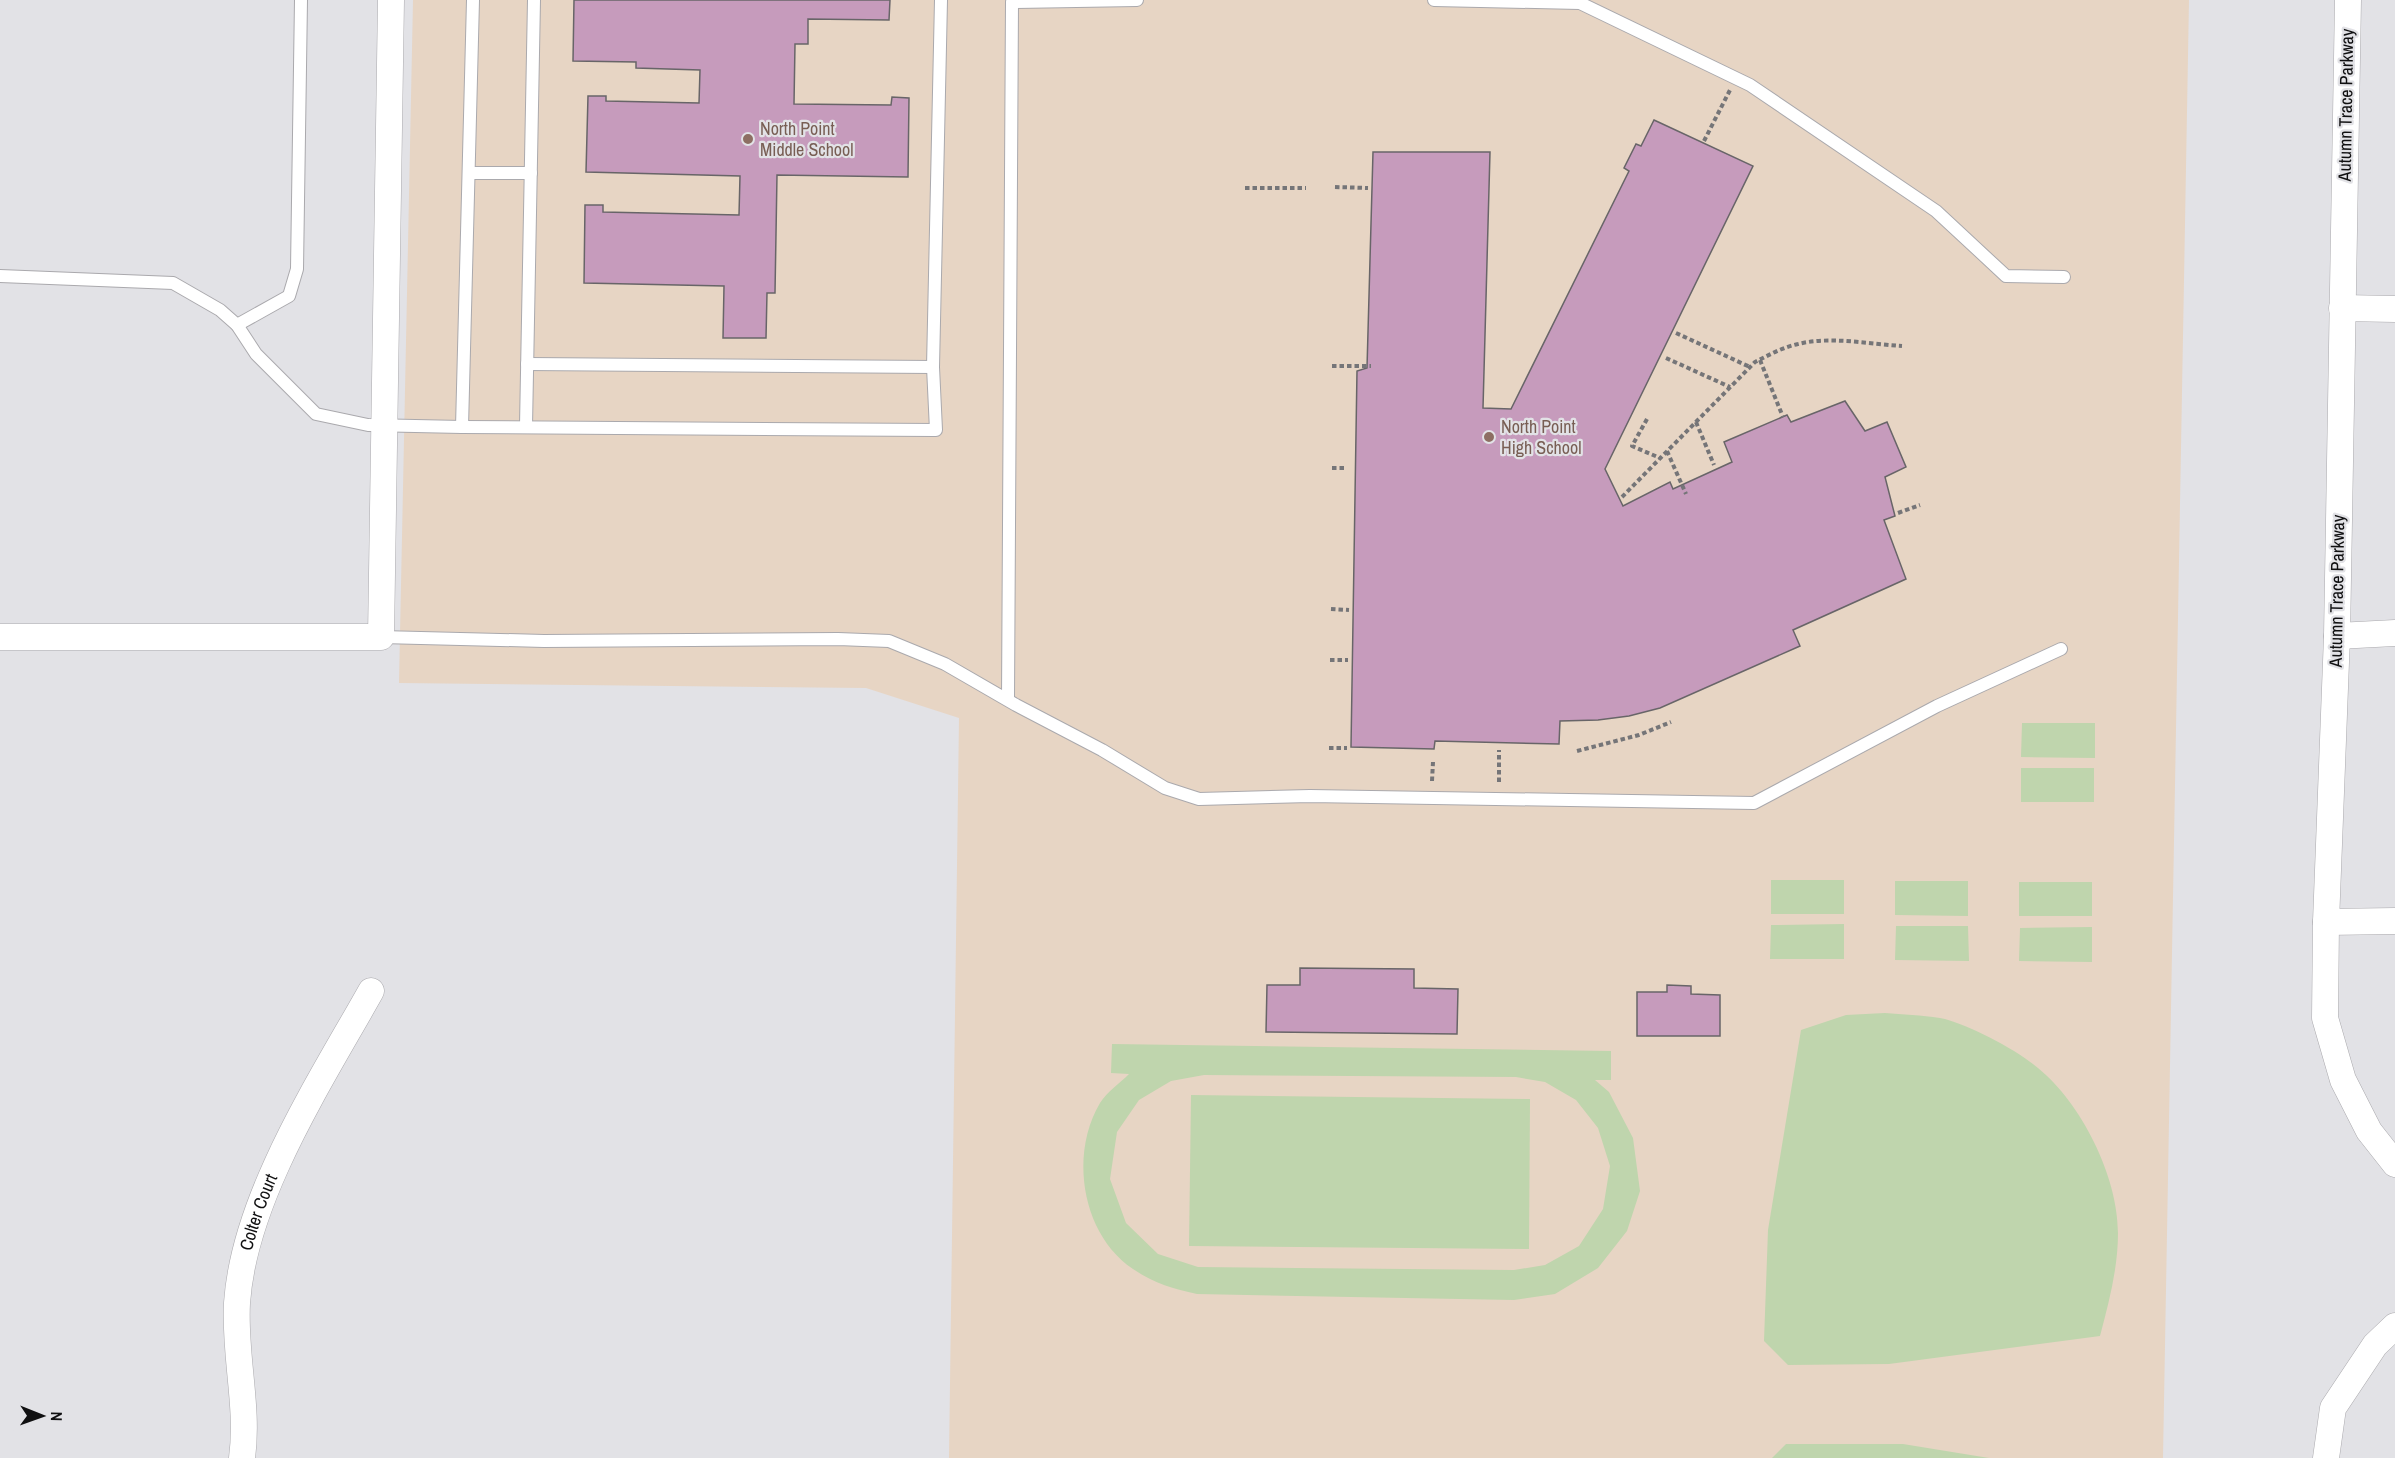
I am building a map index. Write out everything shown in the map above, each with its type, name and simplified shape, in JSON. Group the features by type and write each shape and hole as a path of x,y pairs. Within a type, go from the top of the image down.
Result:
{"street":[{"path":"0,637 381,637 391,0"},
{"name":"Autumn Trace Parkway","path":"2348,0 2337,636 2326,922 2325,1018 2343,1080 2369,1131 2395,1164"},
{"path":"2342,308 2395,309"},
{"path":"2337,636 2395,633"},
{"path":"2326,922 2395,921"},
{"name":"Colter Court","path":"243,1458 244,1420 238,1365 237,1303 245,1254 263,1197 297,1122 371,991"},
{"path":"2326,1458 2333,1408 2374,1345 2395,1326"}],"lane":[{"path":"237,326 288,296 297,269 301,0"},
{"path":"462,427 473,0"},
{"path":"526,426 534,0"},
{"path":"0,276 173,283 220,310 237,326 256,354 316,414 385,426 936,430 933,367 941,0"},
{"path":"1008,699 1012,2 1137,0"},
{"path":"1434,0 1580,3 1750,85 1936,211 2006,276 2064,277"},
{"path":"469,173 531,173"},
{"path":"527,364 933,367"},
{"path":"381,637 544,641 838,639 889,641 945,664 1102,750 1165,788 1199,799 1310,796 1754,803 1937,706 2061,649"}],"path":[{"path":"1704,141 1732,87"},
{"path":"1245,188 1306,188"},
{"path":"1335,188 1368,188"},
{"path":"1676,333 1750,367"},
{"path":"1622,496 1750,367 1782,348 1801,343 1828,341 1902,346"},
{"path":"1666,358 1730,387"},
{"path":"1760,360 1783,417"},
{"path":"1332,366 1371,366"},
{"path":"1647,419 1632,446 1660,458"},
{"path":"1696,422 1714,465"},
{"path":"1667,451 1686,494"},
{"path":"1332,468 1346,468"},
{"path":"1898,513 1920,505"},
{"path":"1331,609 1349,610"},
{"path":"1330,660 1348,660"},
{"path":"1576,751 1639,735 1671,722"},
{"path":"1329,748 1347,748"},
{"path":"1499,750 1499,782"},
{"path":"1432,781 1433,762"}],"shaded area":[{"path":"413,0 2189,0 2163,1458 949,1458 959,718 866,688 399,683"}],"green space":[{"path":"2022,723 2095,723 2095,758 2021,757"},
{"path":"2021,768 2094,768 2094,802 2021,802"},
{"path":"1771,880 1844,880 1844,914 1771,914"},
{"path":"1895,881 1968,881 1968,916 1895,915"},
{"path":"2019,882 2092,882 2092,916 2019,916"},
{"path":"1844,924 1844,959 1770,959 1771,925"},
{"path":"1896,926 1968,926 1969,961 1895,960"},
{"path":"2092,927 2092,962 2019,961 2020,928"},
{"path":"1885,1013 1945,1019 1968,1027 1993,1039 2038,1068 2069,1101 2094,1142 2104,1165 2112,1188 2116,1211 2118,1233 2115,1272 2100,1336 1889,1364 1788,1365 1764,1341 1768,1230 1801,1030 1846,1015"},
{"path":"1112,1044 1611,1051 1611,1080 1595,1080 1609,1092 1633,1138 1640,1191 1627,1231 1598,1268 1555,1294 1514,1300 1188,1292 1156,1282 1133,1269 1116,1254 1102,1236 1092,1215 1083,1169 1090,1124 1103,1099 1129,1074 1111,1073","holes":["1204,1075 1516,1077 1545,1082 1576,1100 1598,1128 1610,1166 1603,1209 1579,1246 1545,1265 1514,1270 1198,1267 1158,1254 1126,1223 1110,1179 1117,1132 1139,1100 1171,1081"]},
{"path":"1191,1095 1530,1099 1529,1249 1189,1246"},
{"path":"1786,1444 1903,1444 1989,1458 1772,1458"}],"building":[{"name":"North Point Middle School","path":"574,0 890,0 889,20 808,19 808,44 795,44 794,104 891,105 892,97 909,98 908,177 777,175 775,293 767,293 766,338 723,338 724,286 584,283 585,205 603,205 603,212 739,215 740,176 586,172 588,96 606,96 606,101 699,103 700,70 636,68 636,62 573,61"},
{"name":"North Point High School","path":"1654,120 1753,166 1605,469 1623,506 1670,482 1673,489 1732,462 1724,442 1787,415 1791,422 1845,401 1865,431 1887,422 1906,467 1885,477 1895,516 1884,520 1906,579 1793,630 1800,646 1660,708 1629,716 1560,721 1559,744 1435,741 1434,749 1351,747 1357,371 1367,368 1373,152 1490,152 1483,408 1511,409 1629,171 1624,168 1636,144 1641,146"},
{"path":"1300,968 1414,969 1414,988 1458,989 1457,1034 1266,1032 1267,985 1300,985"},
{"path":"1667,985 1691,986 1691,994 1720,995 1720,1036 1637,1036 1637,992 1667,992"}],"place":[{"name":"North Point Middle School","path":"748,139"},
{"name":"North Point High School","path":"1489,437"}]}
